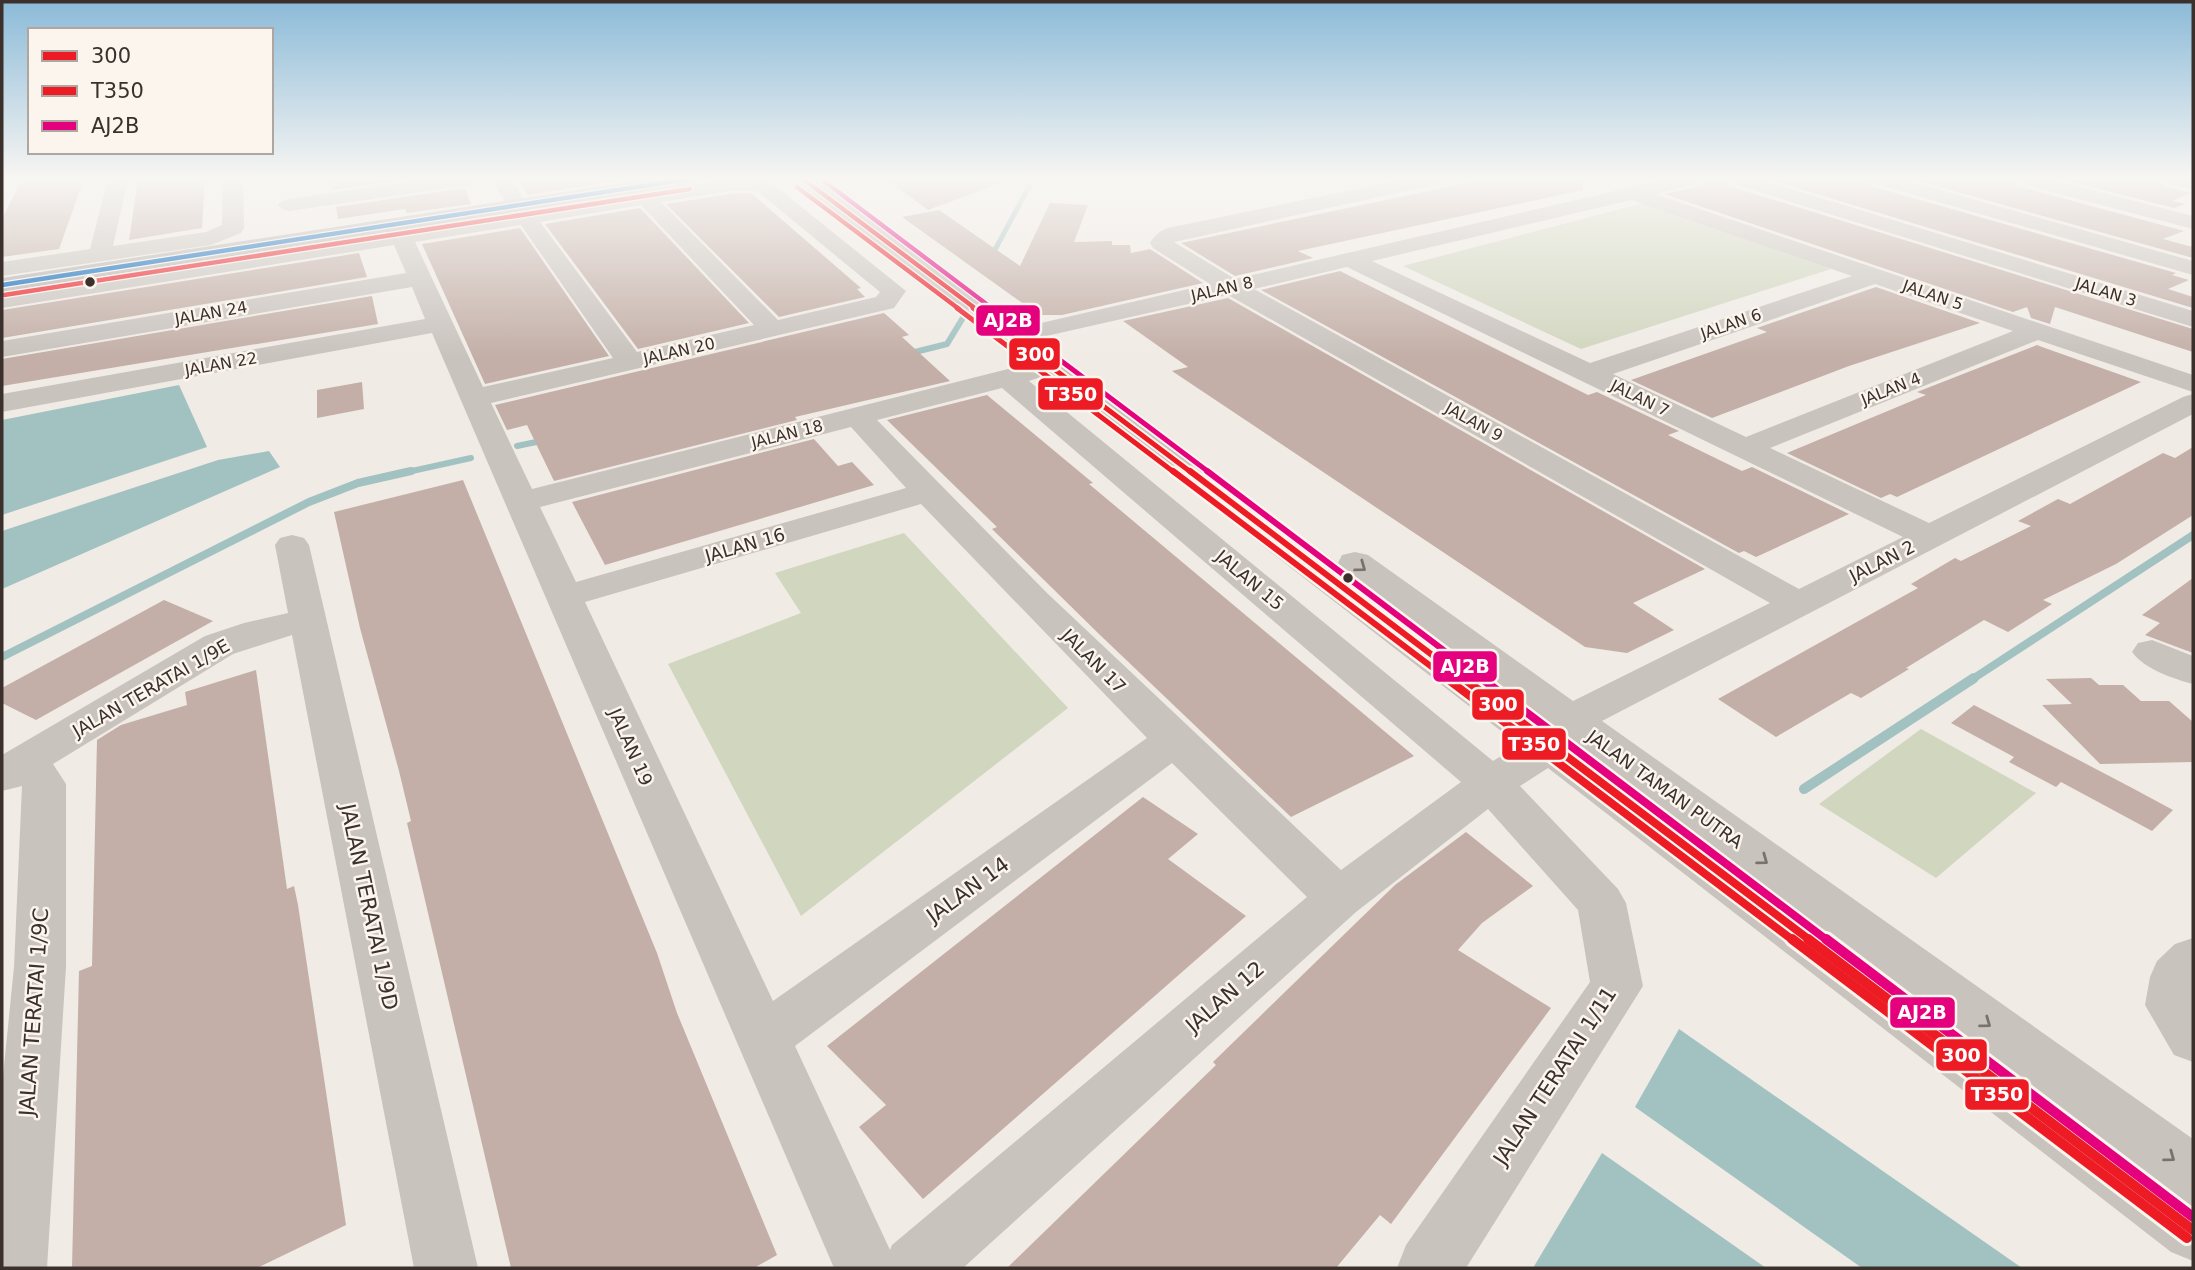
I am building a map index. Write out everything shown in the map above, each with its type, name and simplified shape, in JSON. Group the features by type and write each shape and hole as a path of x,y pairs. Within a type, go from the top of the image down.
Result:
{"main road":[{"path":"2,285 321,238"}],"street":[{"path":"100,254 104,238"},
{"path":"2,269 210,238"},
{"path":"2,301 358,238"},
{"name":"JALAN 19","path":"402,238 866,1268"},
{"path":"542,238 630,362"},
{"path":"684,238 772,329"},
{"name":"JALAN 20","path":"474,398 885,303 894,291 828,238"},
{"name":"JALAN TAMAN PUTRA","path":"896,238 1561,732 2193,1175"},
{"name":"JALAN 9","path":"1165,238 1161,243 1232,286 1799,604"},
{"name":"JALAN 8","path":"1045,349 1232,286 1439,238"},
{"name":"JALAN 5","path":"1765,238 2193,384"},
{"name":"JALAN 3","path":"1930,238 2193,319"},
{"path":"2088,238 2193,268"},
{"name":"JALAN 7","path":"1350,259 1931,537"},
{"name":"JALAN 6","path":"1588,373 1875,276"},
{"name":"JALAN 24","path":"2,349 420,278"},
{"name":"JALAN 22","path":"2,403 441,324"},
{"name":"JALAN 4","path":"1744,447 2038,331"},
{"name":"JALAN 18","path":"521,502 1008,378 1045,349"},
{"name":"JALAN 15","path":"1008,378 1491,783"},
{"name":"JALAN 2","path":"1561,732 1799,604 2193,403"},
{"name":"JALAN 17","path":"857,416 926,492 1174,740 1339,898"},
{"name":"JALAN 16","path":"564,597 926,492"},
{"name":"JALAN TERATAI 1/9D","path":"292,545 444,1267"},
{"name":"JALAN TERATAI 1/9E","path":"15,767 219,645 258,631 308,620"},
{"path":"2152,652 2193,671"},
{"name":"JALAN TAMAN PUTRA","path":"1561,732 2193,1230"},
{"name":"JALAN 12","path":"915,1268 1339,898 1561,732"},
{"name":"JALAN 14","path":"762,1039 1174,740"},
{"name":"JALAN TERATAI 1/9C","path":"15,767 44,784 40,954 15,1268"},
{"name":"JALAN TERATAI 1/11","path":"1429,1268 1617,986 1601,902 1491,783"},
{"path":"2193,960 2176,977 2172,1005 2193,1038"}],"green space":[{"path":"1509,238 1743,238 1831,269 1581,349 1403,266"},
{"path":"904,533 1068,708 801,916 668,664 801,613 775,573"},
{"path":"1921,729 2036,793 1936,878 1819,804"}],"water":[{"path":"179,385 207,447 2,515 2,420"},
{"path":"269,451 280,467 2,589 2,531 218,460"},
{"path":"1679,1029 2022,1268 1862,1268 1635,1107"},
{"path":"1602,1153 1766,1268 1533,1268"}],"building":[{"path":"2,238 63,238 59,249 2,257"},
{"path":"457,238 527,238 609,356 485,384 422,244"},
{"path":"556,238 669,238 749,323 638,349"},
{"path":"700,238 803,238 861,288 857,289 865,297 779,317"},
{"path":"932,238 980,238 1020,266 1033,238 1075,238 1074,242 1112,241 1112,245 1130,245 1131,253 1150,249 1203,283 1062,315 1039,315"},
{"path":"1204,238 1357,238 1298,251 1313,258 1235,276 1181,243"},
{"path":"1795,238 1899,238 2193,329 2193,352 2055,307 2050,324 2031,318 2027,307 2013,312"},
{"path":"1963,238 2054,238 2176,273 2172,275 2189,280 2168,289 2193,297 2193,308"},
{"path":"2123,238 2165,238 2193,247 2193,258"},
{"path":"359,253 367,277 2,338 2,310"},
{"path":"1340,271 1588,395 1597,392 1679,431 1668,435 1742,471 1752,467 1849,514 1756,557 1744,551 1739,553 1261,290"},
{"path":"1876,287 1980,323 1849,366 1712,418 1631,380 1767,332 1757,328"},
{"path":"372,296 378,324 2,386 2,359"},
{"path":"1228,298 1705,569 1633,603 1674,630 1627,653 1585,647 1172,371 1188,367 1123,321"},
{"path":"884,313 909,335 902,337 950,381 795,417 797,420 554,481 527,425 507,430 495,405"},
{"path":"2037,345 2141,382 1897,497 1890,494 1881,498 1787,453 1926,395 1917,392"},
{"path":"362,382 364,409 317,418 317,390"},
{"path":"987,395 1093,483 1089,484 1414,756 1291,817 992,529 997,527 887,420"},
{"path":"814,439 838,466 852,462 874,485 605,565 572,502"},
{"path":"2193,447 2193,515 2116,564 2043,600 2052,604 2008,632 1984,620 1861,698 1851,693 1776,737 1718,699 1918,588 1911,584 1955,558 1961,561 2031,526 2018,521 2058,499 2070,504 2163,453 2175,458"},
{"path":"463,480 657,953 677,1013 777,1255 754,1268 511,1268 407,823 411,821 360,628 334,512"},
{"path":"2193,578 2193,653 2145,635 2160,623 2142,615"},
{"path":"164,600 213,621 36,720 2,703 2,688"},
{"path":"256,670 287,889 294,886 298,905 346,1225 257,1268 72,1268 79,971 92,966 97,740 121,725 187,705 185,692"},
{"path":"2091,678 2099,685 2123,685 2141,701 2169,701 2193,722 2193,762 2100,764 2042,705 2072,704 2046,679"},
{"path":"1974,705 2173,810 2152,831 2061,782 2056,787 2009,762 2014,757 1951,723"},
{"path":"1143,797 1198,834 1168,859 1246,916 923,1199 859,1127 886,1105 827,1046"},
{"path":"1466,832 1533,886 1482,923 1458,950 1551,1008 1391,1224 1380,1215 1336,1268 1007,1268 1216,1065 1213,1062 1395,885"}],"waterway":[{"path":"990,259 1001,238"},
{"path":"907,354 947,344 964,316"},
{"path":"517,446 546,440"},
{"path":"403,473 471,458"},
{"path":"2,657 309,502 358,483 411,471"},
{"path":"1971,680 2193,535"},
{"path":"1804,789 1974,678"}],"transit line":[{"path":"2,285 304,238"},
{"name":"T350","path":"4,295 371,238"},
{"name":"T350","path":"865,238 2187,1238"},
{"name":"300","path":"881,238 2193,1230"},
{"name":"AJ2B","path":"899,238 2193,1217"}]}
